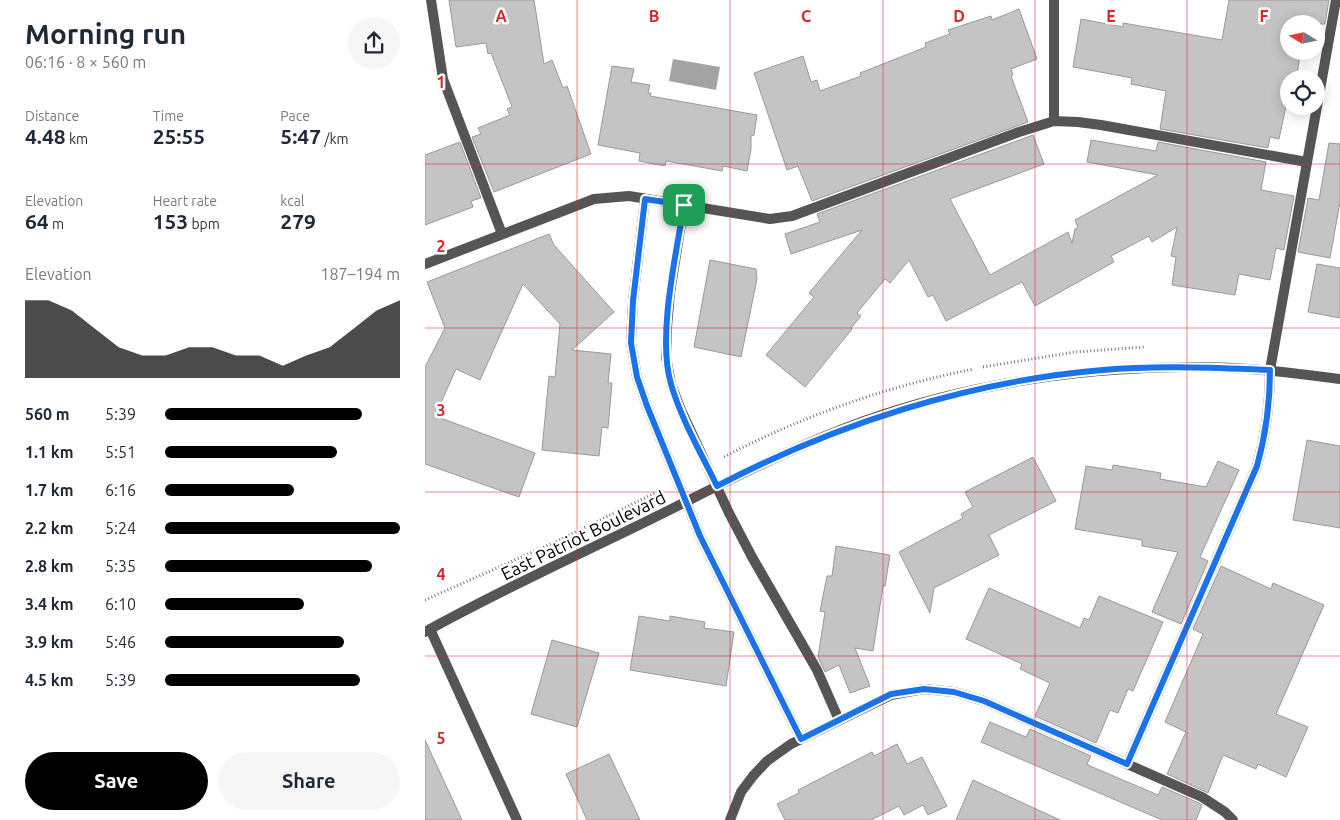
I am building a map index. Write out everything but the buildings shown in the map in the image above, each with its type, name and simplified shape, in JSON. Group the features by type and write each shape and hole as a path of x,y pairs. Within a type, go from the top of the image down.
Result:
{"street":[{"path":"431,0 443,79 502,234"},
{"path":"1054,0 1054,121"},
{"path":"1127,764 1257,466 1270,403 1270,370 1335,0"},
{"path":"425,264 594,199 629,196 770,219 792,216 1019,132 1054,121 1101,125 1307,162"},
{"path":"645,199 636,263 631,343 637,377 700,536 801,739"},
{"path":"684,205 670,293 666,357 671,384 729,513 817,670 839,720"},
{"name":"East Patriot Boulevard","path":"427,631 790,451 865,421 942,398 1024,380 1103,370 1186,366 1270,370 1340,379"},
{"path":"427,631 517,820"},
{"path":"730,820 741,792 767,761 801,739 891,694 924,689 954,692 984,701 1202,797 1225,812 1233,820"}],"shaded area":[{"path":"673,59 720,67 716,90 669,81"}],"route":[{"path":"645,199 684,205 670,293 666,357 671,384 681,410 717,486 790,451 865,421 942,398 1024,380 1103,370 1186,366 1270,370 1270,403 1257,466 1127,764 984,701 954,692 924,689 891,694 801,739 700,536 637,377 631,343 636,263 645,199"}]}
